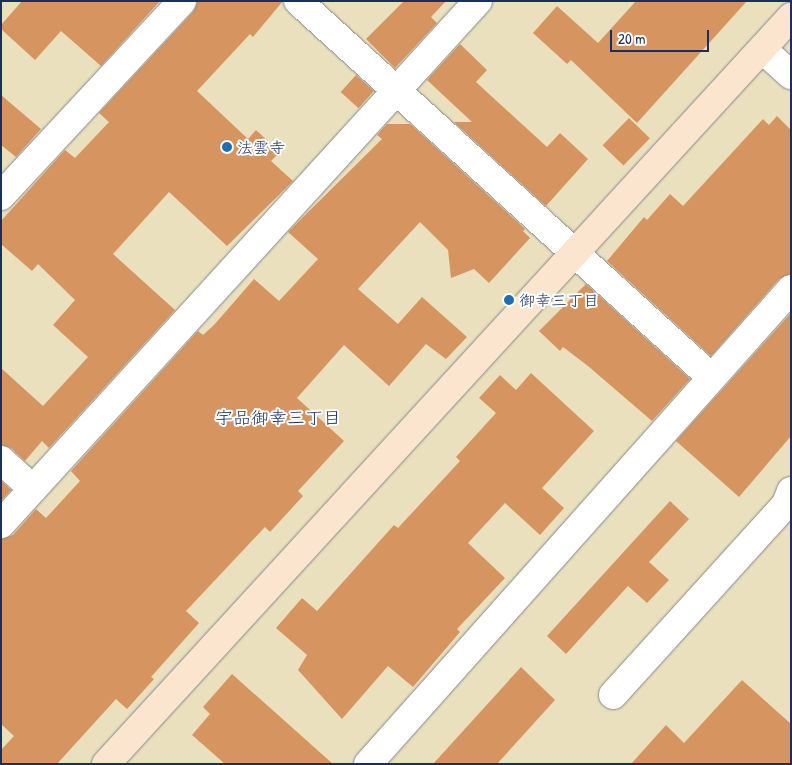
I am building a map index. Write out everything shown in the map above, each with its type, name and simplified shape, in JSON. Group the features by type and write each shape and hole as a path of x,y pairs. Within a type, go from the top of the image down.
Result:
{"street":[{"path":"1,196 182,1"},
{"path":"298,1 711,377"},
{"path":"1,524 478,1"},
{"path":"106,764 791,17"},
{"path":"762,48 791,75"},
{"path":"368,764 791,289"},
{"path":"1,460 33,489"},
{"path":"613,695 786,504 791,491"}],"building":[{"path":"22,1 160,1 101,66 61,31 35,60 1,29 1,25"},
{"path":"197,1 283,1 253,37 250,34 197,91 248,139 256,130 280,152 271,161 293,181 227,246 169,192 113,254 175,310 49,448 42,441 25,461 11,448 1,445 1,368 43,406 88,357 53,325 75,300 38,264 32,271 1,244 1,221 65,150 75,158 109,122 99,113 193,12"},
{"path":"404,1 446,1 431,17 437,23 395,68 366,39"},
{"path":"636,1 747,1 637,123 571,60 567,64 533,33 557,6 598,43"},
{"path":"460,44 487,70 476,82 547,147 560,133 588,159 546,206 454,122 472,122 427,80"},
{"path":"356,75 374,91 358,108 341,92"},
{"path":"1,95 41,129 16,157 1,145"},
{"path":"777,116 791,130 791,274 779,279 711,356 607,261 644,217 647,220 670,194 683,206 763,119 769,125"},
{"path":"629,118 650,138 623,165 603,145"},
{"path":"387,124 410,124 525,229 523,231 530,238 489,283 474,269 451,278 448,250 420,222 358,289 398,324 422,297 467,337 446,359 426,344 389,386 344,345 297,398 344,441 298,491 303,496 270,532 265,527 186,611 199,623 151,677 154,679 127,709 116,699 57,764 1,764 1,750 14,736 1,724 1,539 13,535 36,509 46,518 80,481 71,471 198,331 203,335 214,325 254,279 279,301 318,259 288,232 382,139 377,135"},
{"path":"586,284 690,379 652,421 588,366 563,347 560,351 539,331"},
{"path":"791,313 791,436 739,497 676,441"},
{"path":"531,373 594,431 542,488 564,508 540,535 505,503 468,543 505,578 457,629 460,632 413,687 388,666 342,719 298,670 307,655 276,628 302,598 317,611 394,525 398,528 460,461 456,457 496,413 479,398 500,375 516,390"},
{"path":"1,481 11,490 1,501"},
{"path":"670,501 689,519 649,562 669,580 647,603 628,586 566,654 547,636"},
{"path":"521,667 555,700 497,764 433,764"},
{"path":"232,674 333,764 225,764 192,735 210,714 203,707"},
{"path":"742,680 791,724 791,764 631,764 666,725 684,743"}],"place":[{"name":"法雲寺","path":"227,147"},
{"name":"御幸三丁目","path":"509,300"}],"district":[{"name":"宇品御幸三丁目","path":"278,418"}]}
